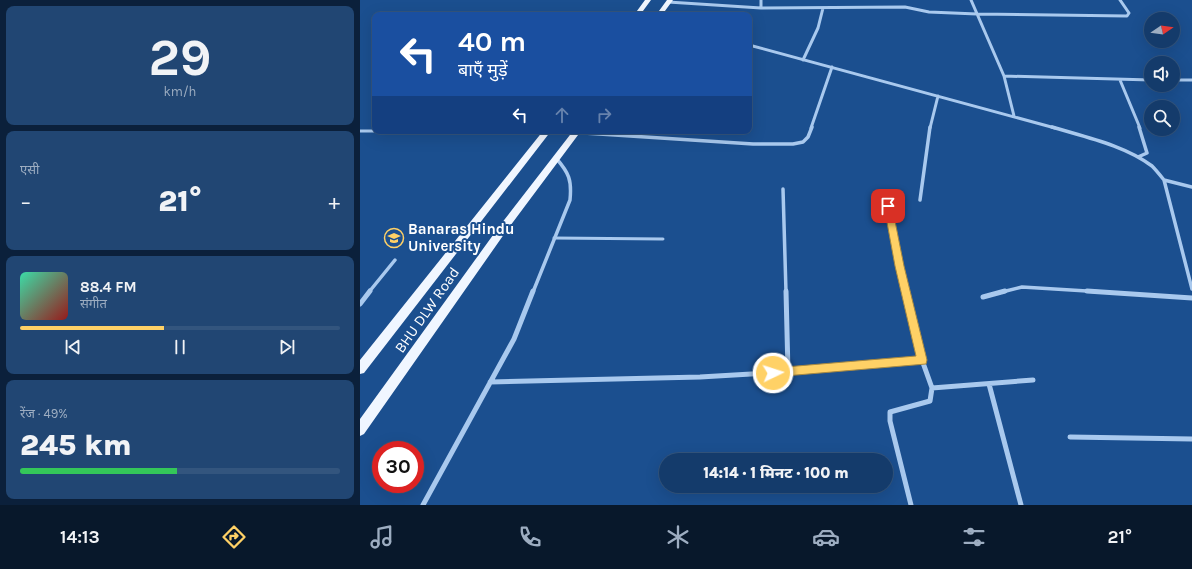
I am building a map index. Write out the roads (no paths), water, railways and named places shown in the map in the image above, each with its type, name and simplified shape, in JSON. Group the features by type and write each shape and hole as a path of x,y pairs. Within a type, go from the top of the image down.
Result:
{"main road":[{"path":"640,12 648,0"},
{"path":"661,12 669,1"},
{"name":"BHU DLW Road","path":"360,369 545,134"},
{"name":"BHU DLW Road","path":"360,430 504,227 575,134"}],"street":[{"path":"761,0 761,8"},
{"path":"971,0 1004,76 1014,116"},
{"path":"669,1 761,8 905,7 930,12 977,14 1127,16 1129,13 1120,0"},
{"path":"803,60 818,30 823,8"},
{"path":"752,46 1050,126 1113,146 1138,157 1153,167 1164,180 1192,290"},
{"path":"606,134 753,144 793,144 803,142 808,137 832,67"},
{"path":"1004,76 1144,80"},
{"path":"1120,80 1142,133 1147,153 1138,157"},
{"path":"1180,80 1192,80"},
{"path":"920,200 931,121 938,96"},
{"path":"422,505 514,339 570,200 572,186 569,174 556,158"},
{"path":"1164,180 1192,187"},
{"path":"783,189 788,372"},
{"path":"888,206 899,266 922,360 932,388 930,401 924,404 896,408 890,412 890,421 911,505"},
{"path":"360,304 395,260"},
{"path":"983,297 1022,287 1192,298"},
{"path":"490,382 700,377 788,372 922,360"},
{"path":"932,388 1033,380"},
{"path":"989,384 1020,505"},
{"path":"1070,437 1192,439"}],"lane":[{"path":"360,130 372,130"},
{"path":"554,238 663,239"}],"place":[{"name":"Banaras Hindu University","path":"394,238"}]}
